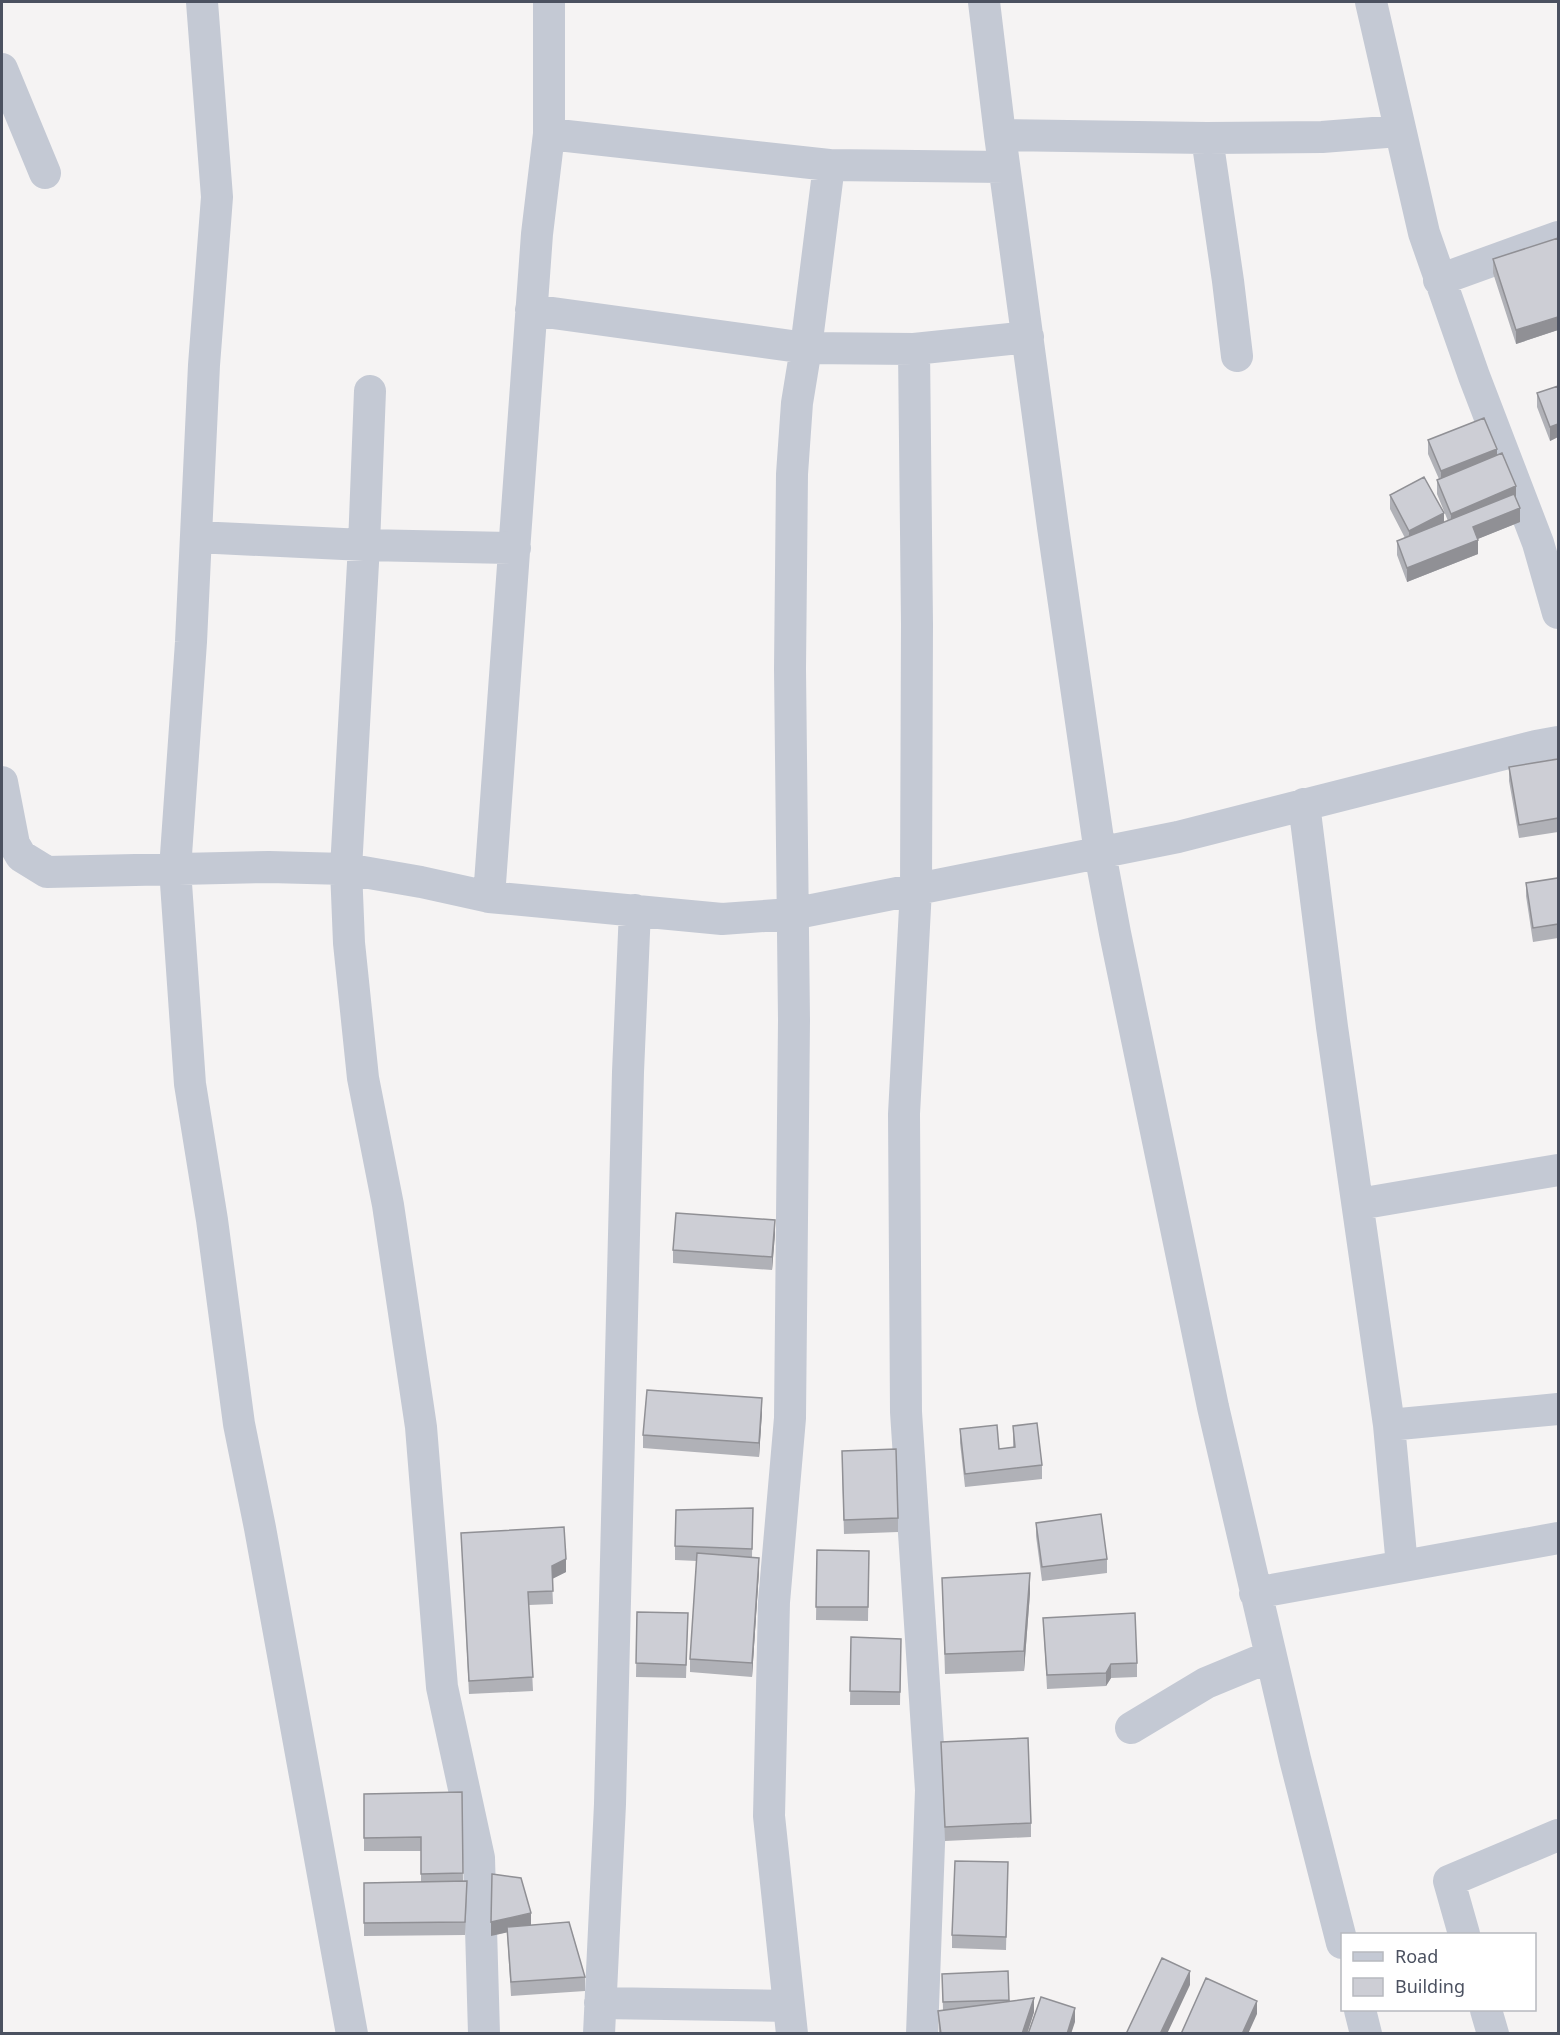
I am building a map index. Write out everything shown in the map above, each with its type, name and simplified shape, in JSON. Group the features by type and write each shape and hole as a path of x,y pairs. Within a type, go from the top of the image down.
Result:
{"street":[{"path":"202,2 217,197 204,365 191,642 175,869 190,1084 212,1220 239,1424 352,2034"},
{"path":"489,897 531,310 549,134 549,2"},
{"path":"984,2 1053,527 1100,853 1213,1407 1255,1593 1341,1939"},
{"path":"1371,2 1400,131 1439,280 1538,543 1558,613"},
{"path":"2,69 45,172"},
{"path":"1000,135 1322,137 1400,131"},
{"path":"549,134 829,165 1004,167"},
{"path":"1207,138 1237,356"},
{"path":"635,910 628,1071 610,1804 599,2018 791,2020 769,1816 774,1602 790,1418 794,1020 790,669 792,474 797,403 829,165"},
{"path":"1439,280 1558,237"},
{"path":"531,310 806,348 914,349 1028,337"},
{"path":"914,349 917,624 916,889 904,1114 906,1412 931,1790 922,2034"},
{"path":"370,391 346,869 350,943 363,1078 388,1205 421,1427 442,1687 480,1858 484,2034"},
{"path":"196,537 364,545 515,548"},
{"path":"2,782 14,844 21,856 16,865 47,872 269,867 346,869 489,897 722,919 792,914 1178,837 1558,742"},
{"path":"1304,804 1332,1027 1389,1425 1402,1566"},
{"path":"1359,1204 1558,1170"},
{"path":"1389,1425 1558,1409"},
{"path":"1255,1593 1558,1538"},
{"path":"1131,1728 1206,1683 1271,1656"},
{"path":"1463,1933 1449,1881 1558,1835"},
{"path":"1360,2011 1366,2034"},
{"path":"1486,2011 1493,2034"}],"building":[{"path":"1558,238 1558,317 1516,330 1493,259"},
{"path":"1558,386 1558,424 1550,427 1537,393"},
{"path":"1484,418 1497,449 1441,471 1428,440"},
{"path":"1502,453 1516,486 1451,514 1437,480"},
{"path":"1424,477 1444,513 1409,531 1390,495"},
{"path":"1514,494 1520,508 1473,527 1478,540 1407,568 1397,541"},
{"path":"1558,759 1558,818 1519,825 1509,767"},
{"path":"1558,878 1558,924 1533,928 1526,883"},
{"path":"676,1213 775,1220 772,1257 673,1250"},
{"path":"647,1390 762,1398 759,1443 643,1435"},
{"path":"1037,1423 1042,1465 965,1474 960,1429 997,1425 999,1449 1015,1447 1013,1426"},
{"path":"896,1449 898,1518 844,1520 842,1451"},
{"path":"753,1508 752,1549 675,1546 676,1510"},
{"path":"1101,1514 1107,1559 1042,1567 1036,1523"},
{"path":"564,1527 566,1559 552,1566 553,1591 528,1592 533,1677 469,1681 461,1533"},
{"path":"817,1550 869,1551 868,1607 816,1607"},
{"path":"697,1553 759,1558 752,1663 690,1659"},
{"path":"1030,1573 1024,1651 945,1654 942,1578"},
{"path":"637,1612 688,1613 686,1665 636,1663"},
{"path":"1135,1613 1137,1663 1111,1664 1106,1673 1047,1675 1043,1618"},
{"path":"851,1637 901,1639 900,1692 850,1691"},
{"path":"1028,1738 1031,1823 945,1827 941,1742"},
{"path":"462,1792 463,1873 421,1874 421,1837 364,1838 364,1794"},
{"path":"955,1861 1008,1862 1006,1937 952,1935"},
{"path":"492,1874 521,1878 531,1913 491,1922"},
{"path":"467,1881 465,1922 364,1923 364,1883"},
{"path":"569,1922 585,1977 511,1982 507,1927"},
{"path":"1162,1958 1190,1971 1160,2034 1126,2034"},
{"path":"1008,1971 1009,2000 943,2002 942,1974"},
{"path":"1206,1978 1257,2001 1242,2034 1181,2034"},
{"path":"1041,1997 1075,2008 1067,2034 1028,2034"},
{"path":"1034,1998 1022,2034 941,2034 938,2011"}]}
